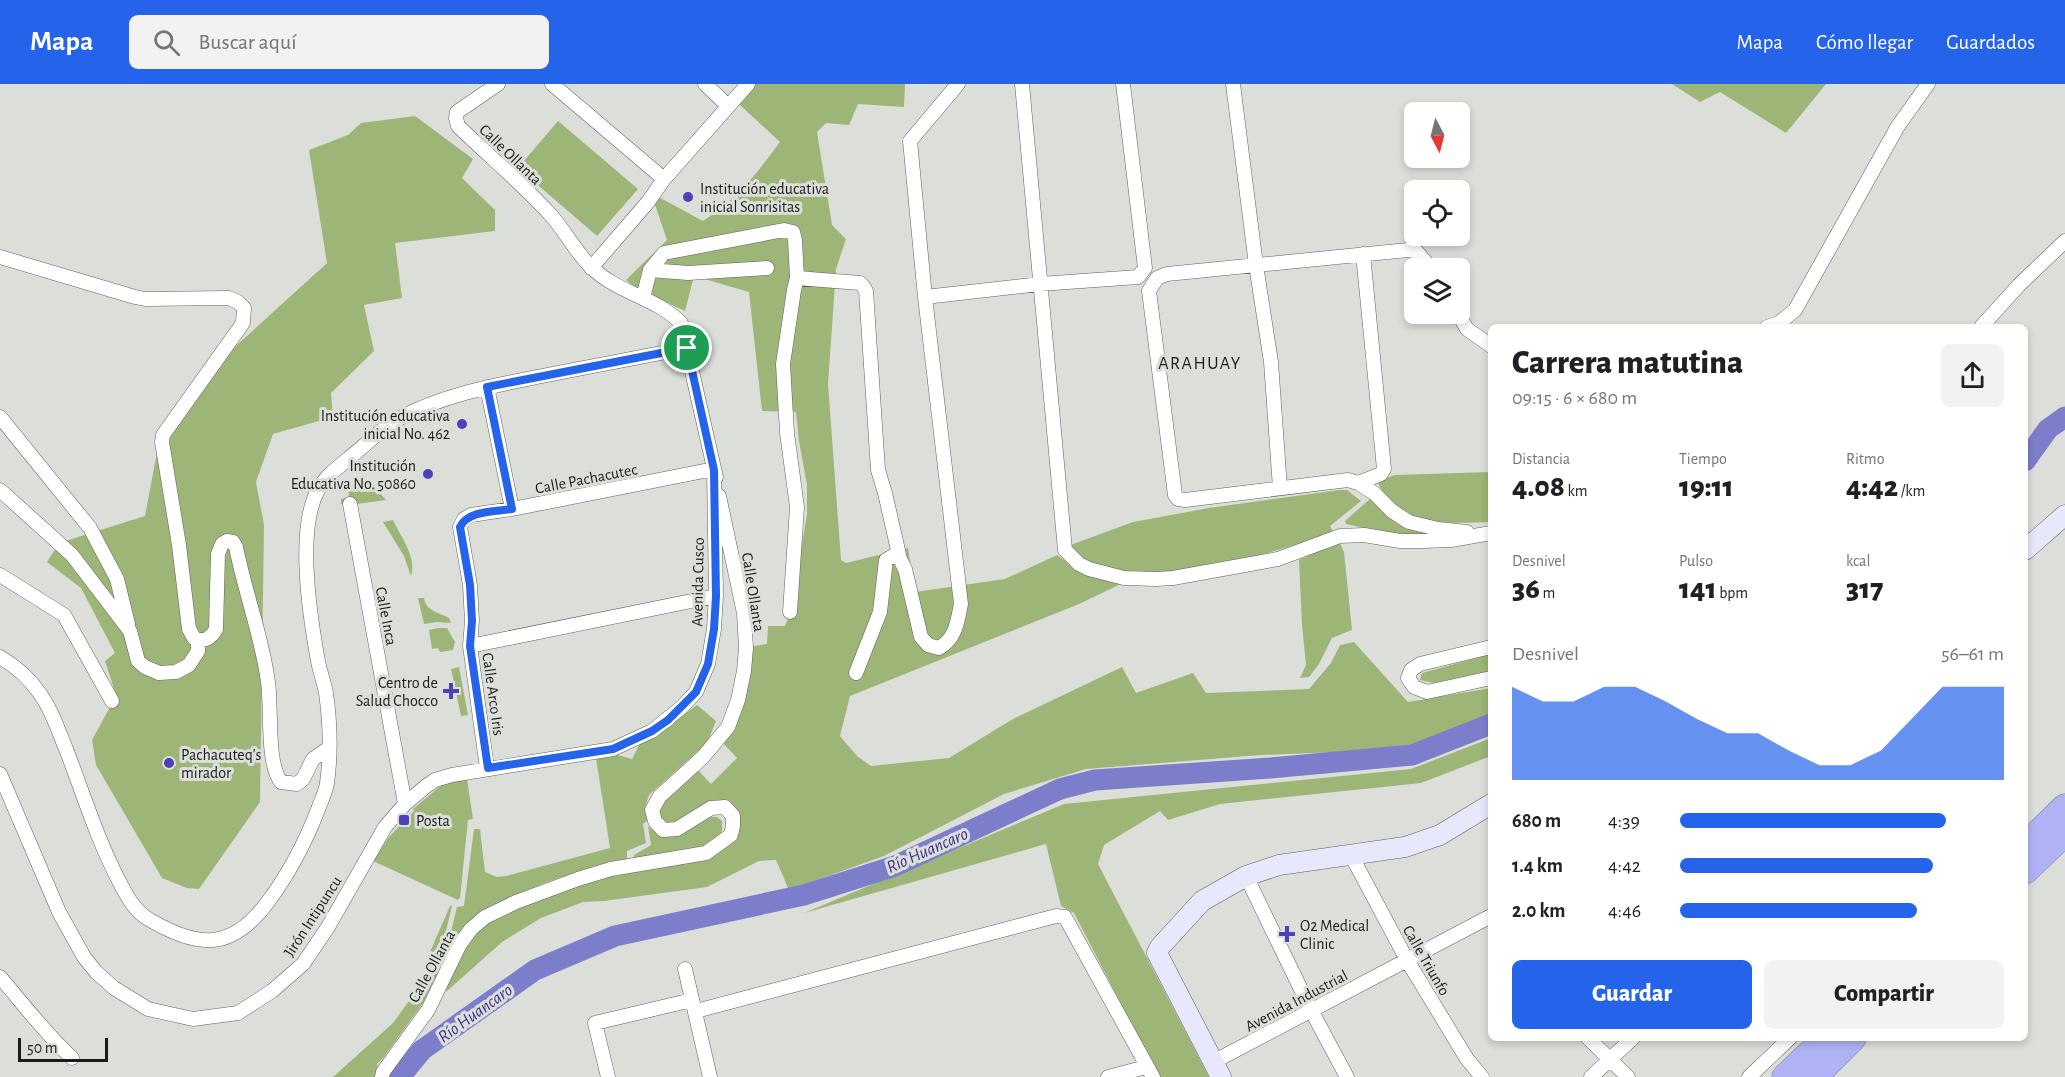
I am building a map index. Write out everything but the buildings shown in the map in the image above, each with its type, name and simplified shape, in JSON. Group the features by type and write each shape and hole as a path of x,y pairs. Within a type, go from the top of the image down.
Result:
{"highway":[{"path":"2028,843 2065,807"},
{"path":"2028,868 2065,833"},
{"path":"1785,1077 1848,1041"}],"street":[{"name":"Calle Ollanta","path":"382,1077 383,1072 428,1010 460,944 484,917 516,902 611,869 706,853 731,835 733,826 732,816 725,807 711,808 677,829 663,830 655,821 652,810 660,796 704,757 728,727 738,700 746,648 744,613 681,323 670,312 618,288 591,268 548,212 458,126 457,112 498,84"},
{"path":"552,84 664,179"},
{"path":"705,84 729,106"},
{"path":"591,268 648,202 664,179 748,84"},
{"path":"797,278 860,283 866,291 878,470 921,637 928,645 939,648 949,642 957,626 961,592 925,297 910,141 958,84"},
{"path":"1022,84 1065,550 1079,564 1089,570 1124,578 1173,578 1278,559 1340,536 1364,535 1400,541 1423,541 1451,540 1488,533"},
{"path":"925,297 1040,284 1138,277 1145,268 1123,84"},
{"path":"1233,84 1271,362 1280,488"},
{"path":"1776,324 1796,310 1898,126 1928,84"},
{"path":"643,298 650,270 664,253 784,230 793,232 797,278 783,364 796,507 790,612"},
{"path":"1984,324 2019,285 2065,241"},
{"path":"1422,258 1417,252 1408,250 1167,274 1157,278 1149,291 1175,495 1178,499 1185,500 1348,480 1374,493 1392,511 1409,522 1450,531 1488,532"},
{"path":"1358,483 1381,474 1384,468 1363,255"},
{"path":"0,257 135,297 145,299 229,298 244,308 243,323 163,435 162,442 179,545 189,628 194,638 198,640 209,638 216,630 218,554 222,544 227,541 233,543 236,547 244,586 255,621 268,682 273,761 277,776 281,782 297,784 303,779 313,759 329,748"},
{"path":"650,270 688,273 767,268"},
{"path":"1464,324 1488,344"},
{"path":"0,657 22,673 47,704 97,832 132,906 146,918 179,936 210,941 233,934 257,916 271,897 306,841 327,786 329,748 326,692 318,663 305,546 308,518 318,490 330,474 396,420 424,406 487,387 687,348"},
{"path":"487,387 512,509"},
{"path":"0,417 90,528 117,579 138,661 159,674 176,672 189,665 198,651 198,640"},
{"name":"Calle Pachacutec","path":"464,519 471,515 714,470"},
{"name":"Avenida Cusco","path":"641,738 668,720 696,692 708,664 716,596 714,470"},
{"path":"0,490 72,555 130,632"},
{"name":"Calle Inca","path":"350,504 405,804"},
{"path":"2028,547 2065,515"},
{"name":"Calle Arco Iris","path":"464,519 460,527 470,585 472,621 470,646 488,768"},
{"path":"856,673 880,612 886,560 893,556 900,559"},
{"path":"0,575 64,615 112,701"},
{"path":"470,646 716,596"},
{"path":"1488,648 1420,664 1411,670 1408,678 1414,687 1427,692 1488,679"},
{"name":"Jirón Intipuncu","path":"0,774 57,907 84,957 96,972 114,988 148,1009 193,1019 238,1013 272,991 303,964 328,927 385,827 405,804 435,780 488,768 613,749 641,738"},
{"path":"1217,1070 1157,953 1202,902 1246,876 1279,865 1405,847 1431,838 1470,819 1488,806"},
{"name":"Calle Triunfo","path":"1351,855 1407,960 1467,1059 1482,1077"},
{"path":"1246,876 1311,1010 1347,1077"},
{"path":"608,1077 595,1023 694,1005 1056,916 1065,917 1071,924 1150,1072 1108,1077"},
{"name":"Avenida Industrial","path":"1217,1070 1311,1010 1488,918"},
{"path":"685,969 710,1077"},
{"path":"0,977 41,1027 72,1058"},
{"path":"1591,1041 1628,1077"},
{"path":"1591,1077 1630,1041"},
{"path":"1749,1077 1787,1041"}],"green space":[{"path":"755,84 905,84 904,107 858,104 849,125 826,123 817,132 832,225 846,239 836,269 828,384 841,560 846,563 908,548 915,592 1005,579 1057,555 1082,572 1125,582 1079,604 850,696 840,736 857,756 871,766 949,758 1013,719 1122,667 1136,693 1193,673 1206,693 1309,689 1331,663 1340,645 1354,642 1408,702 1488,689 1488,719 1418,744 1388,750 1261,755 1086,769 1004,794 884,856 789,890 776,860 759,861 707,887 583,902 541,918 502,942 446,992 459,959 473,938 500,915 599,878 725,846 731,808 668,823 661,819 659,809 661,802 696,768 711,784 737,758 721,741 745,647 767,644 768,626 785,626 791,611 807,514 807,485 796,412 762,411 749,292 694,276 685,311 634,287 626,280 667,240 651,193 703,221 737,195 780,142 739,104"},
{"path":"1672,84 1826,84 1786,133 1720,92 1700,102"},
{"path":"415,116 473,159 462,178 495,210 495,231 395,243 402,298 364,305 374,351 331,393 333,417 273,434 256,482 264,525 260,802 199,889 187,888 162,878 96,765 92,740 110,707 118,701 105,661 115,653 81,588 47,562 59,543 145,516 158,447 225,356 327,263 309,150 348,135 361,123"},
{"path":"558,121 638,189 597,236 518,168"},
{"path":"1488,472 1488,522 1437,522 1410,515 1389,501 1377,481 1395,475"},
{"path":"372,484 386,500 341,504 341,499 349,497 348,487"},
{"path":"1347,490 1361,501 1330,526 1334,533 1220,564 1190,570 1131,573 1100,568 1076,556 1065,547 1133,522 1209,508"},
{"path":"1371,498 1404,526 1441,534 1418,540 1346,524 1345,521"},
{"path":"393,520 410,554 411,576 404,556 383,522"},
{"path":"1339,541 1344,552 1352,630 1332,638 1319,664 1309,677 1300,678 1306,665 1299,560"},
{"path":"418,598 424,598 427,606 449,618 451,623 424,624"},
{"path":"447,628 455,642 453,650 440,652 438,648 432,649 429,630"},
{"path":"1488,655 1488,672 1433,683 1420,680 1422,673"},
{"path":"459,667 468,715 461,716 451,669"},
{"path":"697,705 716,721 707,743 649,795 645,808 647,821 643,824 646,843 627,851 627,860 557,879 499,902 483,911 443,965 457,907 464,906 474,829 480,829 485,872 497,877 610,848 596,758 611,753 632,759 642,739 661,732"},
{"path":"1488,739 1488,757 1421,783 1220,804 1168,820 1160,811 1104,845 1098,864 1209,1077 1159,1077 1074,913 1061,906 1046,844 804,913 1064,804 1411,769"},
{"path":"467,779 473,819 468,820 458,900 373,861 389,837 414,811 413,809 444,783"},
{"path":"710,817 717,817 722,821 722,831 719,837 707,846 633,859 634,855 651,845 648,826 664,835 672,836"},
{"path":"450,906 452,906 437,968 440,973 428,996 377,1064 379,1077 333,1077 393,1023 417,990"}],"waterway":[{"name":"Río Huancaro","path":"2028,457 2048,429 2065,417"},
{"name":"Río Huancaro","path":"400,1077 422,1050 535,970 615,936 804,895 895,866 1060,789 1095,780 1412,755 1488,725"}],"place":[{"name":"Institución educativa inicial Sonrisitas","path":"688,197"},
{"name":"Institución educativa inicial No. 462","path":"462,424"},
{"name":"Institución Educativa No. 50860","path":"428,474"},
{"name":"Centro de Salud Chocco","path":"451,691"},
{"name":"Pachacuteq's mirador","path":"169,763"},
{"name":"Posta","path":"404,820"},
{"name":"O2 Medical Clinic","path":"1287,934"}],"district":[{"name":"ARAHUAY","path":"1200,363"}],"route":[{"path":"687,348 714,470 716,596 714,629 708,664 696,692 668,720 652,731 613,749 488,768 470,646 472,621 470,585 460,527 464,519 471,515 512,509 487,387 687,348"}]}
